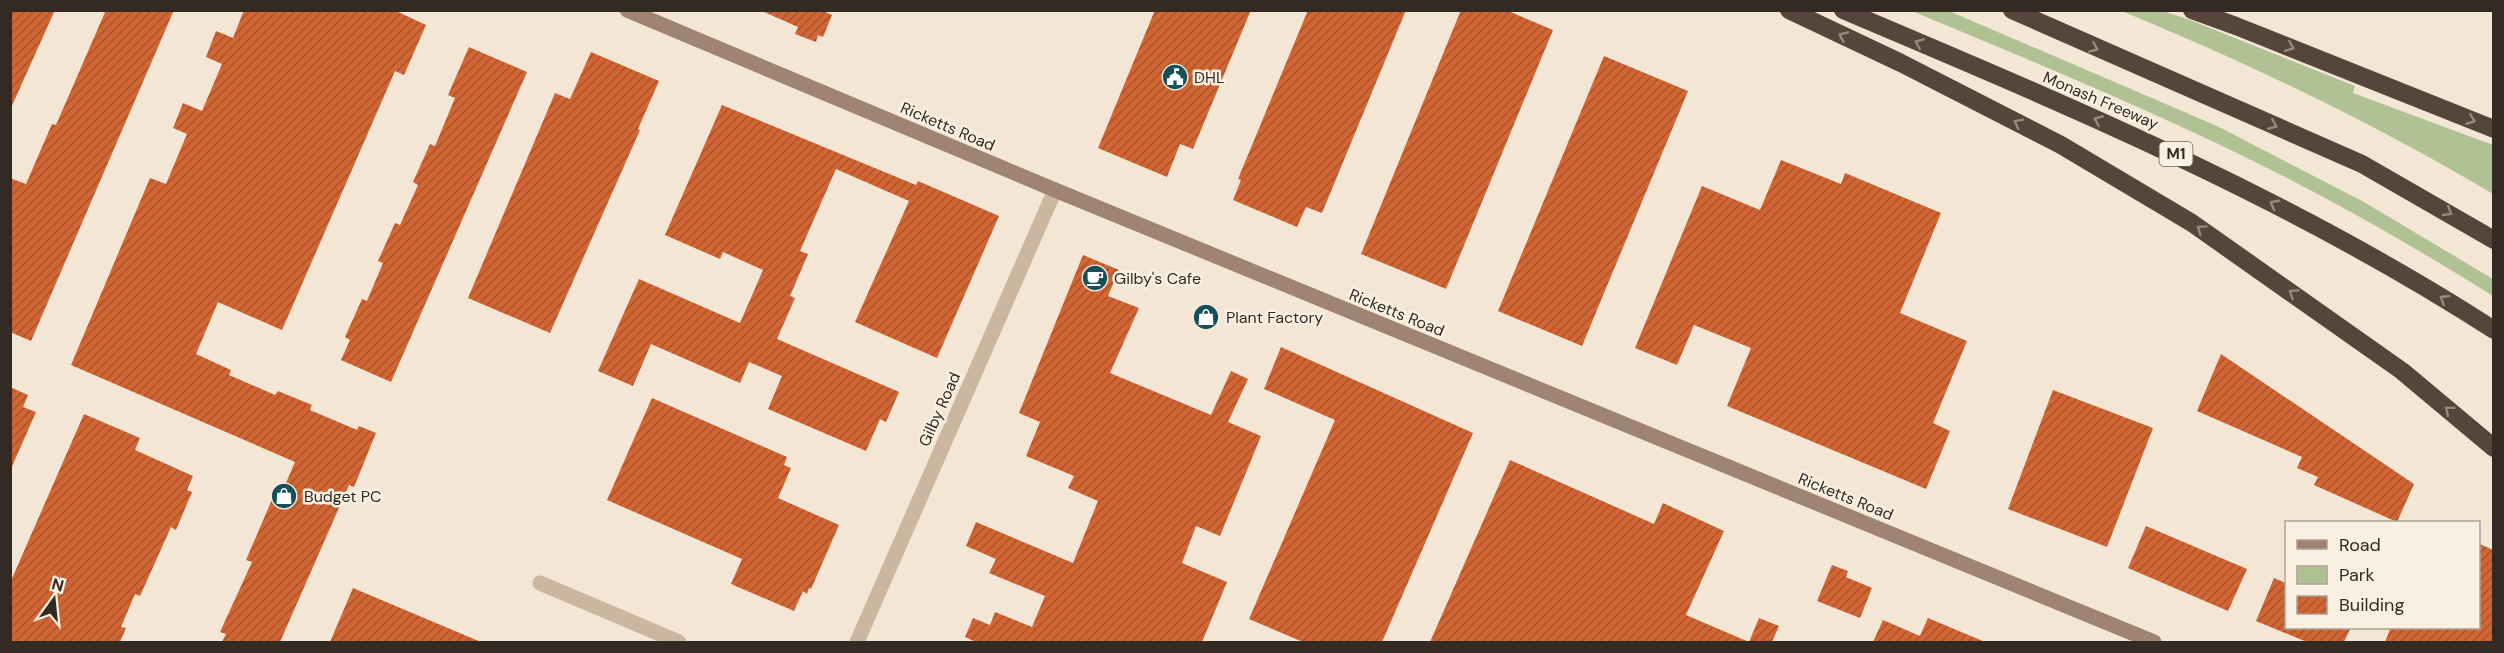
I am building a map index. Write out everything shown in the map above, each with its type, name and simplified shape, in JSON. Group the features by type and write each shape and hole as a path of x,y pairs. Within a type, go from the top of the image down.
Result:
{"highway":[{"path":"1789,10 1901,63 2061,145 2192,223 2402,371 2493,448"},
{"name":"Monash Freeway","path":"1843,10 2165,149 2239,185 2402,274 2493,330"},
{"path":"2012,10 2362,164 2434,203 2493,240"},
{"path":"2192,10 2493,129"}],"street":[{"name":"Ricketts Road","path":"627,10 1055,190 2154,642"},
{"name":"Gilby Road","path":"856,642 1055,190"},
{"path":"540,583 680,642"}],"green space":[{"path":"1912,11 1949,11 2217,126 2364,202 2493,279 2493,296 2320,195 2261,165 2131,104"},
{"path":"2122,11 2163,11 2190,20 2355,86 2353,93 2493,145 2493,194 2403,143 2311,96"}],"building":[{"path":"10,10 55,10 10,110"},
{"path":"106,10 174,10 31,341 10,332 10,178 26,184 52,124 56,125"},
{"path":"244,10 394,10 426,25 404,75 395,71 282,330 218,302 196,354 231,370 229,375 275,395 278,391 312,405 310,410 357,430 359,426 376,433 354,487 349,485 280,642 222,642 226,634 220,632 252,562 246,560 277,488 283,490 295,462 71,365 150,178 166,184 187,134 173,128 183,103 202,111 222,64 206,57 216,31 233,38"},
{"path":"760,10 821,10 832,15 823,37 818,35 816,42 795,34 798,27"},
{"name":"DHL","path":"1155,10 1251,10 1193,149 1180,144 1167,177 1098,148"},
{"path":"1308,10 1406,10 1322,213 1306,207 1297,227 1233,200 1241,180 1238,179"},
{"path":"1461,10 1506,10 1553,30 1446,289 1361,254"},
{"path":"469,47 527,72 391,382 341,360 350,340 345,337 362,299 367,301 383,263 378,261 395,223 400,225 418,185 413,182 430,144 435,146 455,98 448,95"},
{"path":"591,52 659,81 638,129 640,130 550,333 468,298 555,93 570,99"},
{"path":"1604,56 1688,91 1582,346 1498,311"},
{"path":"722,105 916,185 918,181 999,216 937,358 855,322 909,201 836,169 800,251 808,254 790,296 795,298 777,339 899,392 886,422 880,419 866,451 768,409 782,376 749,362 740,383 651,344 633,386 598,371 639,279 740,323 763,270 723,252 720,259 665,235"},
{"path":"1781,160 1841,184 1845,173 1941,213 1900,313 1967,341 1933,423 1950,431 1926,489 1727,406 1751,348 1694,325 1677,365 1635,348 1702,186 1760,210"},
{"path":"1083,255 1119,270 1108,296 1139,308 1110,373 1211,415 1231,371 1248,379 1228,422 1261,436 1220,536 1196,526 1182,563 1227,582 1202,642 976,642 965,637 973,618 990,625 995,612 1032,627 1045,596 989,573 996,559 966,546 976,522 1073,563 1098,501 1068,488 1074,476 1026,456 1040,422 1019,413"},
{"path":"1281,347 1473,433 1382,642 1303,642 1249,619 1335,420 1264,389"},
{"path":"2221,354 2414,484 2397,521 2395,521 2314,485 2318,477 2297,468 2302,457 2197,411"},
{"path":"10,387 28,395 23,407 36,412 10,471"},
{"path":"2053,390 2153,428 2107,547 2008,509"},
{"path":"652,398 787,457 784,465 791,468 778,498 839,525 811,589 809,588 807,594 803,591 794,611 731,584 742,559 607,500"},
{"path":"84,414 140,438 135,450 193,476 187,490 192,492 176,530 171,527 140,596 135,594 121,627 126,628 120,642 10,642 10,583"},
{"path":"1510,460 1654,524 1663,503 1724,531 1686,615 1749,642 1430,642"},
{"path":"2146,526 2247,569 2228,611 2128,568"},
{"path":"2480,544 2493,550 2493,642 2385,642 2390,629 2480,629"},
{"path":"1832,565 1848,571 1846,577 1872,588 1860,618 1817,601"},
{"path":"2274,578 2285,583 2285,629 2350,629 2344,642 2307,642 2256,621"},
{"path":"353,588 481,642 330,642"},
{"path":"1759,618 1779,626 1772,642 1749,642"},
{"path":"1928,618 1985,642 1873,642 1883,620 1920,636"}],"place":[{"name":"DHL","path":"1175,77"},
{"name":"Gilby's Cafe","path":"1095,278"},
{"name":"Plant Factory","path":"1206,317"},
{"name":"Budget PC","path":"284,496"}]}
